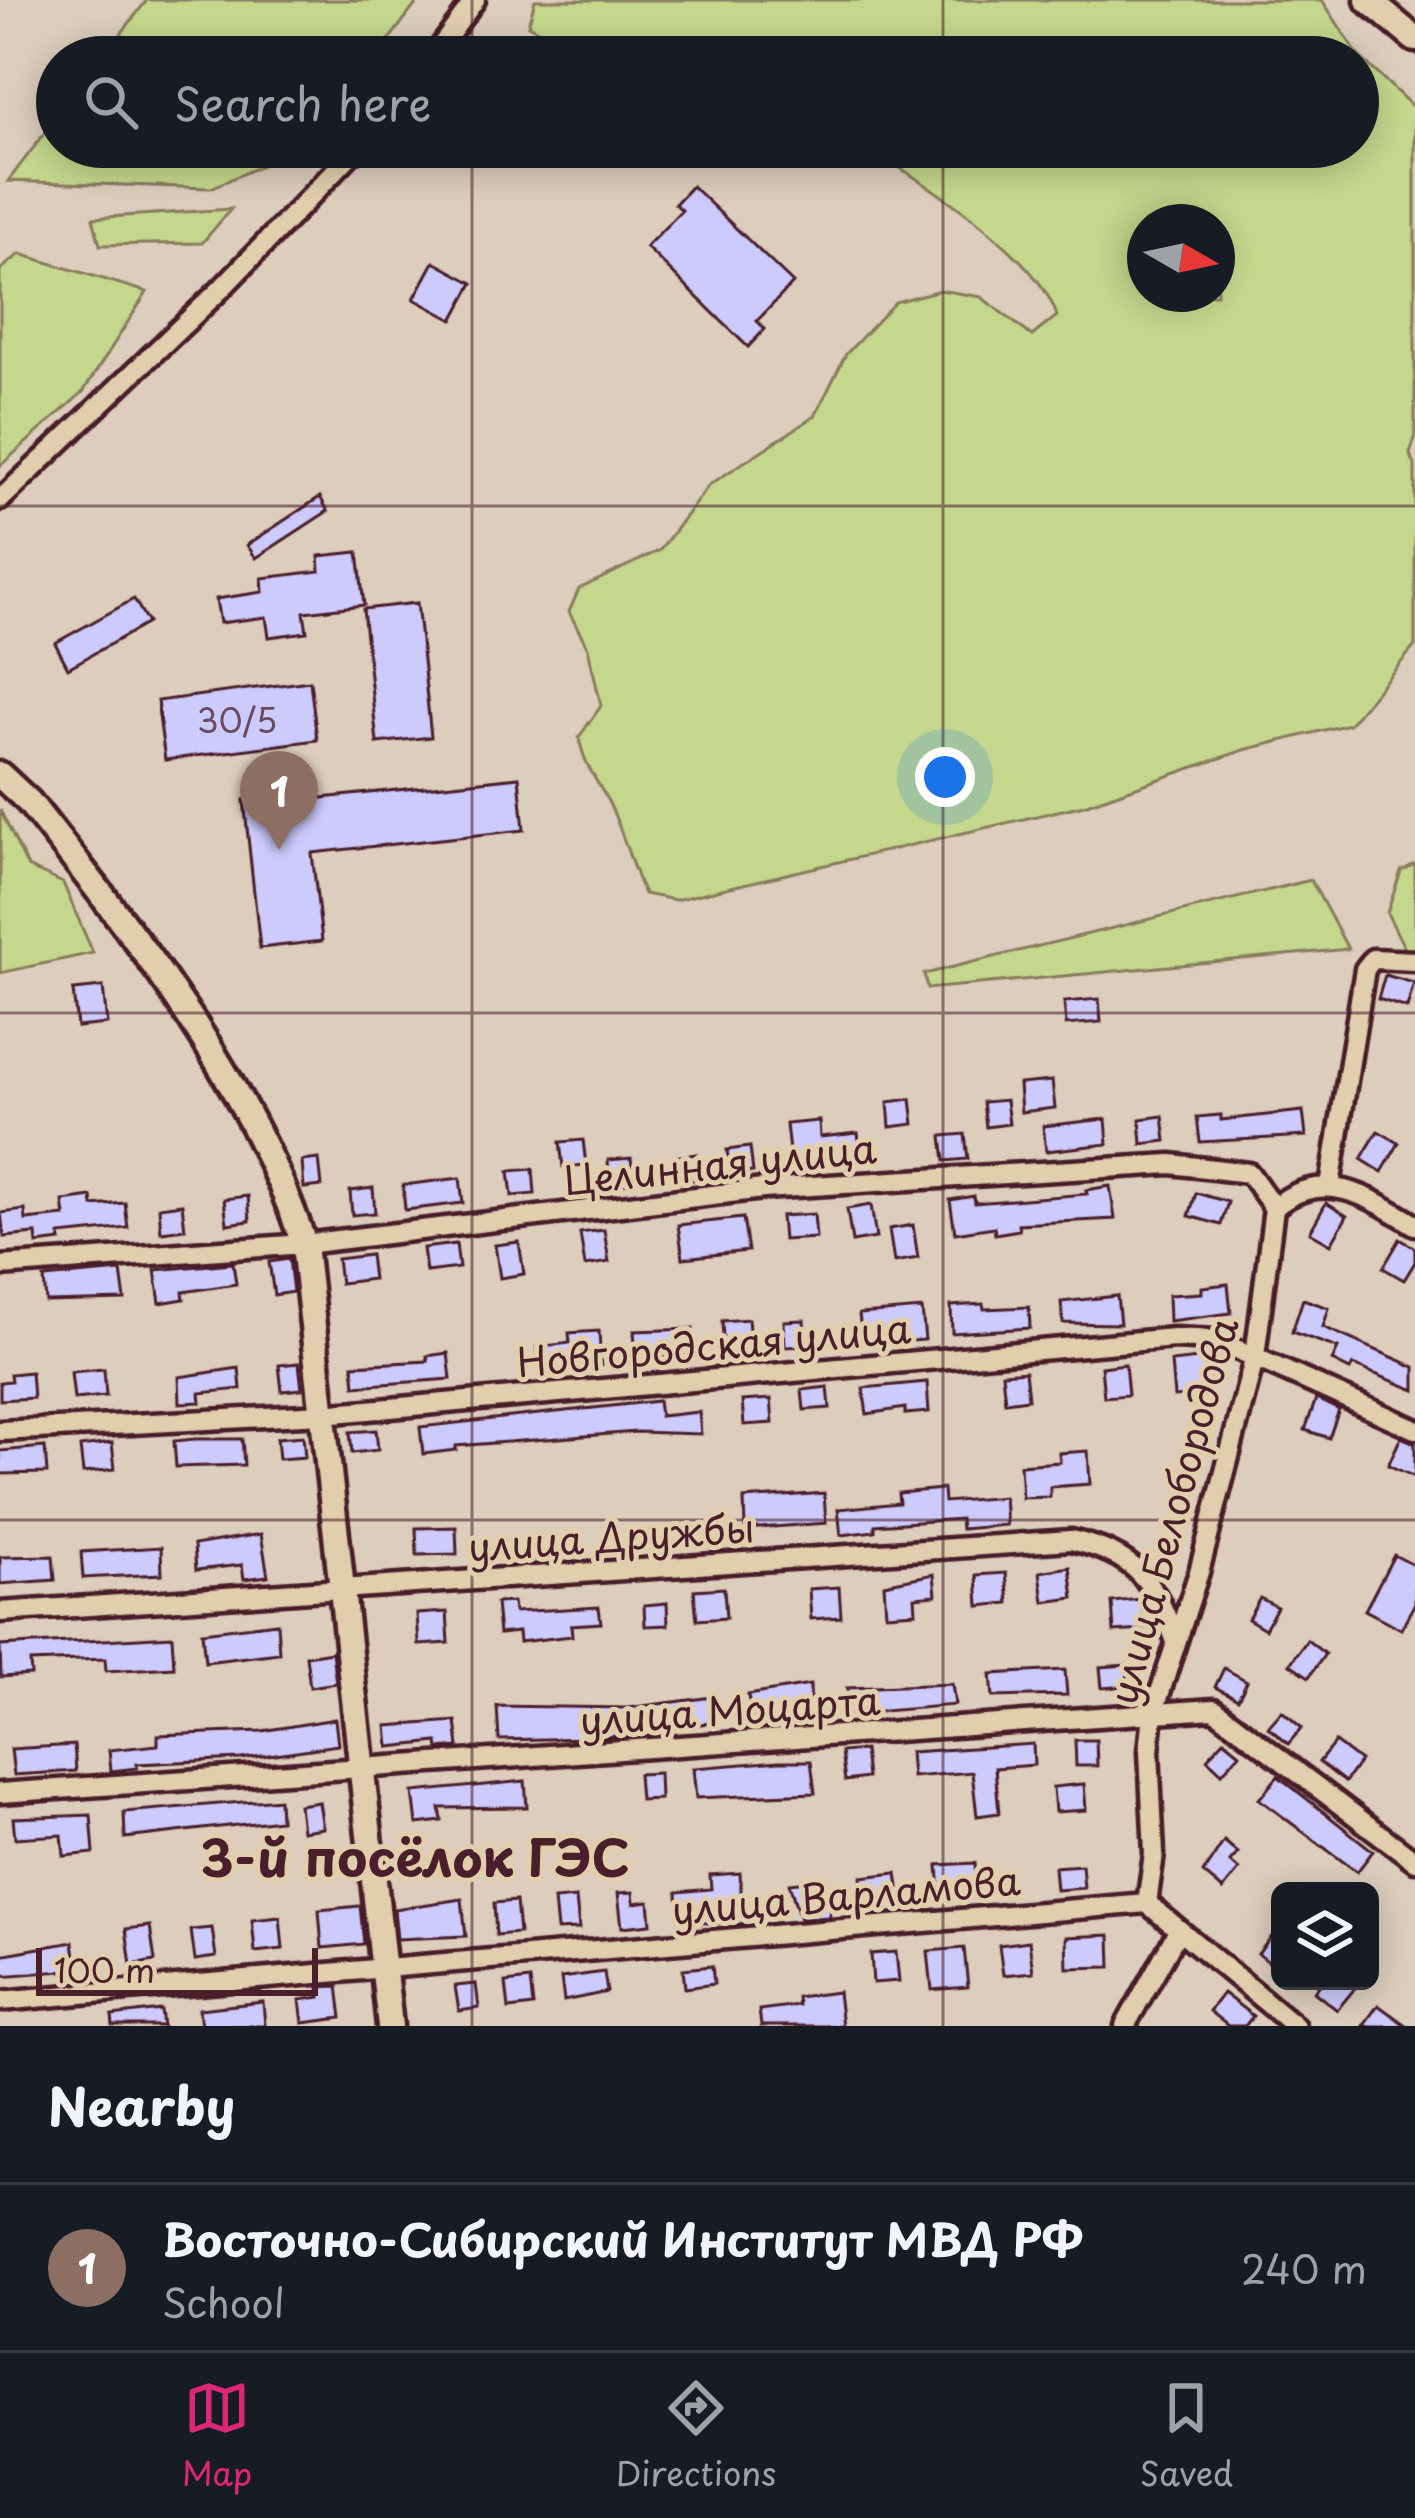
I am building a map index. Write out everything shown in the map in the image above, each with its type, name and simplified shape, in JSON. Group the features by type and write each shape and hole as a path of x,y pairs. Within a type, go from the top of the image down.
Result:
{"street":[{"path":"449,36 476,0"},
{"path":"1368,0 1415,39"},
{"path":"0,500 265,245 338,168"},
{"path":"0,776 52,831 202,1030 260,1130 304,1244 390,2026"},
{"path":"1330,1186 1365,969 1373,958 1415,961"},
{"name":"Целинная улица","path":"0,1266 304,1244 759,1190 1171,1164 1249,1173 1274,1208"},
{"path":"1274,1208 1301,1190 1330,1186 1353,1189 1415,1225"},
{"name":"улица Белобородова","path":"1147,1903 1154,1854 1149,1751 1153,1714 1199,1572 1255,1356 1274,1208"},
{"name":"Новгородская улица","path":"0,1431 323,1414 1174,1337 1216,1340 1415,1429"},
{"name":"улица Дружбы","path":"0,1612 1071,1540 1111,1549 1149,1578 1175,1639"},
{"name":"улица Моцарта","path":"0,1793 1214,1709 1415,1861"},
{"path":"1147,1903 1177,1933 1295,2026"},
{"name":"улица Варламова","path":"0,2001 1147,1903"},
{"path":"1125,2026 1177,1933"}],"green space":[{"path":"147,0 419,0 392,36 119,36"},
{"path":"535,0 1322,0 1346,36 549,36 528,25"},
{"path":"1379,75 1415,109 1415,438 1410,454 1415,465 1415,646 1349,724 1244,750 1084,805 675,900 644,894 614,814 581,748 579,737 601,706 588,648 569,612 579,589 660,550 709,485 815,416 846,354 895,302 940,290 981,297 1032,336 1057,316 1027,268 946,199 899,168 1379,168"},
{"path":"36,144 36,168 255,168 211,188 8,181"},
{"path":"231,209 202,243 100,245 93,218"},
{"path":"20,254 147,292 83,392 0,466 0,270"},
{"path":"0,810 28,867 63,883 93,953 0,973"},
{"path":"1415,864 1415,951 1405,949 1387,913 1401,871"},
{"path":"1311,880 1348,949 927,989 924,974"}],"building":[{"path":"692,186 793,283 757,321 765,329 748,347 646,247 682,210 675,204"},
{"path":"434,262 473,283 453,320 414,299"},
{"path":"320,497 328,511 256,558 247,545"},
{"path":"358,552 364,605 304,612 307,632 269,637 266,617 220,623 216,599 263,592 262,578 320,571 319,556"},
{"path":"134,599 148,623 68,668 55,643"},
{"path":"417,603 431,737 377,743 363,609"},
{"path":"310,681 317,740 165,760 157,701"},
{"path":"519,777 524,830 312,853 322,941 260,948 244,800 302,793 303,800"},
{"path":"1385,975 1414,983 1407,1008 1378,999"},
{"path":"103,987 107,1024 77,1027 73,990"},
{"path":"1099,999 1101,1022 1066,1025 1064,1002"},
{"path":"1052,1081 1055,1108 1021,1112 1019,1084"},
{"path":"911,1099 914,1124 890,1127 888,1102"},
{"path":"1006,1100 1009,1124 986,1127 983,1102"},
{"path":"1303,1111 1306,1136 1200,1142 1197,1117 1221,1115 1221,1120"},
{"path":"1163,1116 1166,1141 1142,1144 1140,1119"},
{"path":"1106,1119 1108,1144 1046,1151 1043,1126"},
{"path":"819,1121 820,1137 858,1133 861,1158 790,1161 786,1124"},
{"path":"1378,1131 1399,1143 1382,1172 1361,1159"},
{"path":"965,1134 968,1159 945,1161 942,1136"},
{"path":"583,1140 586,1165 563,1167 560,1142"},
{"path":"750,1147 753,1172 730,1174 727,1150"},
{"path":"697,1154 699,1179 676,1182 673,1157"},
{"path":"631,1158 634,1183 610,1185 608,1160"},
{"path":"319,1159 322,1186 304,1188 302,1161"},
{"path":"533,1169 535,1194 512,1196 509,1171"},
{"path":"460,1178 463,1203 405,1210 403,1185"},
{"path":"1110,1186 1115,1219 1018,1224 1019,1230 995,1234 994,1227 955,1233 950,1200 974,1196 975,1203 1087,1194 1086,1190"},
{"path":"373,1188 375,1213 352,1215 350,1191"},
{"path":"1196,1193 1228,1202 1221,1225 1189,1216"},
{"path":"248,1196 250,1221 227,1224 224,1199"},
{"path":"92,1197 93,1206 125,1203 128,1228 60,1235 61,1241 37,1244 36,1234 4,1237 1,1213 25,1210 26,1220 65,1216 63,1201"},
{"path":"1326,1203 1347,1216 1331,1244 1310,1232"},
{"path":"182,1204 185,1229 161,1232 159,1207"},
{"path":"871,1205 876,1238 852,1242 847,1209"},
{"path":"814,1214 816,1238 783,1240 781,1216"},
{"path":"743,1218 748,1251 683,1258 678,1225"},
{"path":"913,1225 918,1258 894,1262 889,1229"},
{"path":"604,1230 609,1262 585,1266 580,1233"},
{"path":"1400,1239 1415,1248 1415,1262 1404,1280 1383,1268"},
{"path":"519,1242 524,1274 500,1278 495,1245"},
{"path":"456,1244 459,1268 426,1272 423,1248"},
{"path":"370,1255 373,1279 340,1283 337,1259"},
{"path":"289,1259 293,1292 274,1295 269,1262"},
{"path":"233,1263 236,1284 183,1292 184,1299 160,1303 155,1270"},
{"path":"121,1271 125,1300 46,1302 44,1278"},
{"path":"1228,1284 1231,1313 1169,1321 1168,1295 1202,1293 1202,1287"},
{"path":"1117,1296 1120,1324 1063,1323 1061,1302"},
{"path":"1303,1299 1329,1308 1323,1327 1415,1367 1415,1390 1353,1365 1350,1370 1332,1361 1338,1348 1292,1332"},
{"path":"983,1304 984,1309 1029,1307 1030,1328 952,1333 951,1306"},
{"path":"922,1309 925,1340 901,1342 900,1335 862,1340 859,1314"},
{"path":"748,1319 751,1353 724,1355 722,1321"},
{"path":"804,1320 806,1346 785,1347 784,1321"},
{"path":"693,1329 694,1355 636,1359 634,1331"},
{"path":"599,1331 601,1366 540,1373 537,1347 570,1343 569,1333"},
{"path":"448,1353 451,1379 355,1386 353,1365 428,1361 427,1356"},
{"path":"1208,1358 1212,1394 1174,1397 1171,1362"},
{"path":"299,1363 302,1389 282,1391 279,1365"},
{"path":"1125,1364 1128,1395 1104,1397 1101,1367"},
{"path":"239,1368 241,1389 200,1393 201,1402 180,1403 179,1377"},
{"path":"104,1369 106,1396 74,1399 71,1372"},
{"path":"1025,1371 1028,1399 1005,1402 1002,1373"},
{"path":"31,1372 33,1398 0,1400 0,1382 11,1381 10,1374"},
{"path":"927,1382 929,1412 905,1414 905,1408 867,1414 863,1388"},
{"path":"828,1387 830,1408 804,1410 802,1390"},
{"path":"771,1399 773,1423 744,1425 742,1401"},
{"path":"1316,1399 1339,1410 1329,1438 1305,1430"},
{"path":"658,1401 660,1416 699,1412 701,1434 636,1432 456,1446 456,1450 423,1454 420,1427"},
{"path":"376,1430 378,1450 352,1453 350,1432"},
{"path":"303,1436 305,1457 279,1459 277,1438"},
{"path":"1401,1437 1415,1443 1415,1477 1388,1465"},
{"path":"242,1439 244,1465 176,1467 174,1441"},
{"path":"112,1443 115,1469 83,1473 80,1447"},
{"path":"45,1447 47,1473 0,1474 0,1451"},
{"path":"1088,1451 1090,1484 1050,1487 1050,1497 1022,1498 1020,1465 1060,1462 1059,1453"},
{"path":"943,1489 944,1502 1004,1497 1006,1525 961,1529 960,1519 875,1525 875,1531 841,1535 838,1509 899,1503 898,1493"},
{"path":"824,1493 826,1523 745,1529 744,1499"},
{"path":"456,1527 457,1554 417,1555 416,1528"},
{"path":"261,1534 268,1576 244,1579 242,1565 196,1570 194,1545"},
{"path":"161,1547 162,1574 83,1578 81,1552"},
{"path":"1394,1555 1415,1566 1415,1603 1401,1629 1365,1610"},
{"path":"53,1556 55,1580 0,1584 0,1557"},
{"path":"1070,1567 1074,1598 1044,1602 1040,1572"},
{"path":"1006,1573 1009,1603 979,1606 977,1575"},
{"path":"934,1574 936,1595 915,1597 916,1612 886,1614 884,1584"},
{"path":"839,1587 841,1617 811,1619 809,1589"},
{"path":"724,1588 726,1618 697,1620 694,1590"},
{"path":"1260,1598 1277,1607 1265,1629 1248,1619"},
{"path":"1142,1599 1144,1630 1114,1632 1112,1602"},
{"path":"513,1602 514,1612 599,1607 601,1623 571,1625 572,1636 519,1642 518,1632 499,1634 496,1603"},
{"path":"667,1603 668,1625 645,1626 644,1605"},
{"path":"447,1612 449,1643 419,1645 417,1614"},
{"path":"277,1623 279,1653 205,1662 202,1632"},
{"path":"172,1636 174,1667 106,1671 105,1659 30,1662 31,1675 1,1677 0,1646"},
{"path":"1307,1640 1325,1654 1309,1677 1290,1664"},
{"path":"332,1652 336,1683 310,1687 306,1656"},
{"path":"1127,1665 1128,1686 1102,1688 1100,1667"},
{"path":"1224,1668 1247,1681 1238,1699 1215,1687"},
{"path":"1065,1670 1067,1695 993,1697 991,1674"},
{"path":"952,1684 955,1705 849,1714 847,1688"},
{"path":"810,1685 811,1718 752,1720 748,1695"},
{"path":"713,1697 715,1723 628,1728 629,1735 591,1738 499,1740 497,1706 627,1708"},
{"path":"1282,1711 1302,1728 1288,1744 1268,1727"},
{"path":"335,1719 338,1745 241,1759 137,1764 137,1768 111,1771 109,1750 158,1745 158,1735 262,1731"},
{"path":"456,1721 459,1747 439,1749 438,1742 389,1747 387,1726"},
{"path":"1075,1740 1096,1740 1097,1766 1076,1766"},
{"path":"1224,1740 1240,1753 1222,1773 1207,1759"},
{"path":"1335,1742 1360,1761 1345,1782 1319,1762"},
{"path":"1033,1744 1034,1765 995,1768 999,1813 977,1816 972,1772 912,1777 910,1752"},
{"path":"74,1745 76,1771 14,1775 11,1749"},
{"path":"864,1750 867,1778 845,1781 841,1752"},
{"path":"811,1761 815,1793 696,1798 693,1768"},
{"path":"659,1773 660,1799 640,1800 638,1774"},
{"path":"1278,1776 1373,1851 1357,1872 1259,1799"},
{"path":"525,1781 527,1807 440,1808 442,1821 417,1824 413,1792"},
{"path":"1084,1784 1086,1810 1055,1812 1053,1787"},
{"path":"279,1799 280,1820 125,1838 124,1812"},
{"path":"319,1802 323,1828 302,1831 299,1805"},
{"path":"91,1815 94,1853 64,1856 62,1835 15,1838 13,1818"},
{"path":"1224,1841 1238,1853 1230,1862 1239,1870 1223,1890 1203,1873"},
{"path":"975,1863 977,1893 940,1895 938,1865"},
{"path":"1082,1865 1084,1888 1056,1890 1054,1867"},
{"path":"740,1873 743,1924 679,1922 677,1892 711,1889 710,1875"},
{"path":"897,1873 901,1902 864,1906 861,1877"},
{"path":"826,1879 830,1917 800,1919 789,1883"},
{"path":"633,1892 634,1903 649,1901 651,1924 622,1927 618,1893"},
{"path":"576,1898 579,1929 557,1930 554,1900"},
{"path":"462,1899 466,1936 397,1939 394,1909"},
{"path":"516,1901 519,1933 496,1935 494,1903"},
{"path":"360,1906 364,1944 322,1948 319,1910"},
{"path":"280,1917 283,1949 255,1952 252,1920"},
{"path":"150,1926 155,1961 131,1965 126,1929"},
{"path":"212,1928 216,1957 195,1960 191,1930"},
{"path":"1110,1935 1111,1967 1067,1968 1066,1937"},
{"path":"1271,1937 1271,1964 1258,1954"},
{"path":"1029,1941 1033,1972 1003,1975 999,1945"},
{"path":"73,1942 77,1970 0,1976 0,1955"},
{"path":"964,1948 968,1987 932,1990 928,1951"},
{"path":"896,1952 899,1981 873,1983 871,1954"},
{"path":"712,1966 714,1984 685,1988 683,1969"},
{"path":"604,1972 607,1992 564,2001 561,1978"},
{"path":"530,1980 533,2006 509,2009 506,1983"},
{"path":"476,1984 479,2008 459,2011 455,1986"},
{"path":"338,1986 342,2018 303,2023 300,2000 320,1997 319,1987"},
{"path":"1316,1990 1354,1990 1337,2010"},
{"path":"838,1992 842,2026 761,2026 759,2010 798,2005 797,1997"},
{"path":"1223,1993 1253,2016 1245,2026 1228,2026 1209,2011"},
{"path":"263,2002 265,2026 201,2026 199,2009"},
{"path":"1378,2005 1407,2026 1363,2026"},
{"path":"161,2010 163,2026 113,2026 112,2016"}],"place":[{"name":"Восточно-Сибирский Институт МВД РФ","path":"279,850"}],"district":[{"name":"3-й посёлок ГЭС","path":"415,1859"}]}
